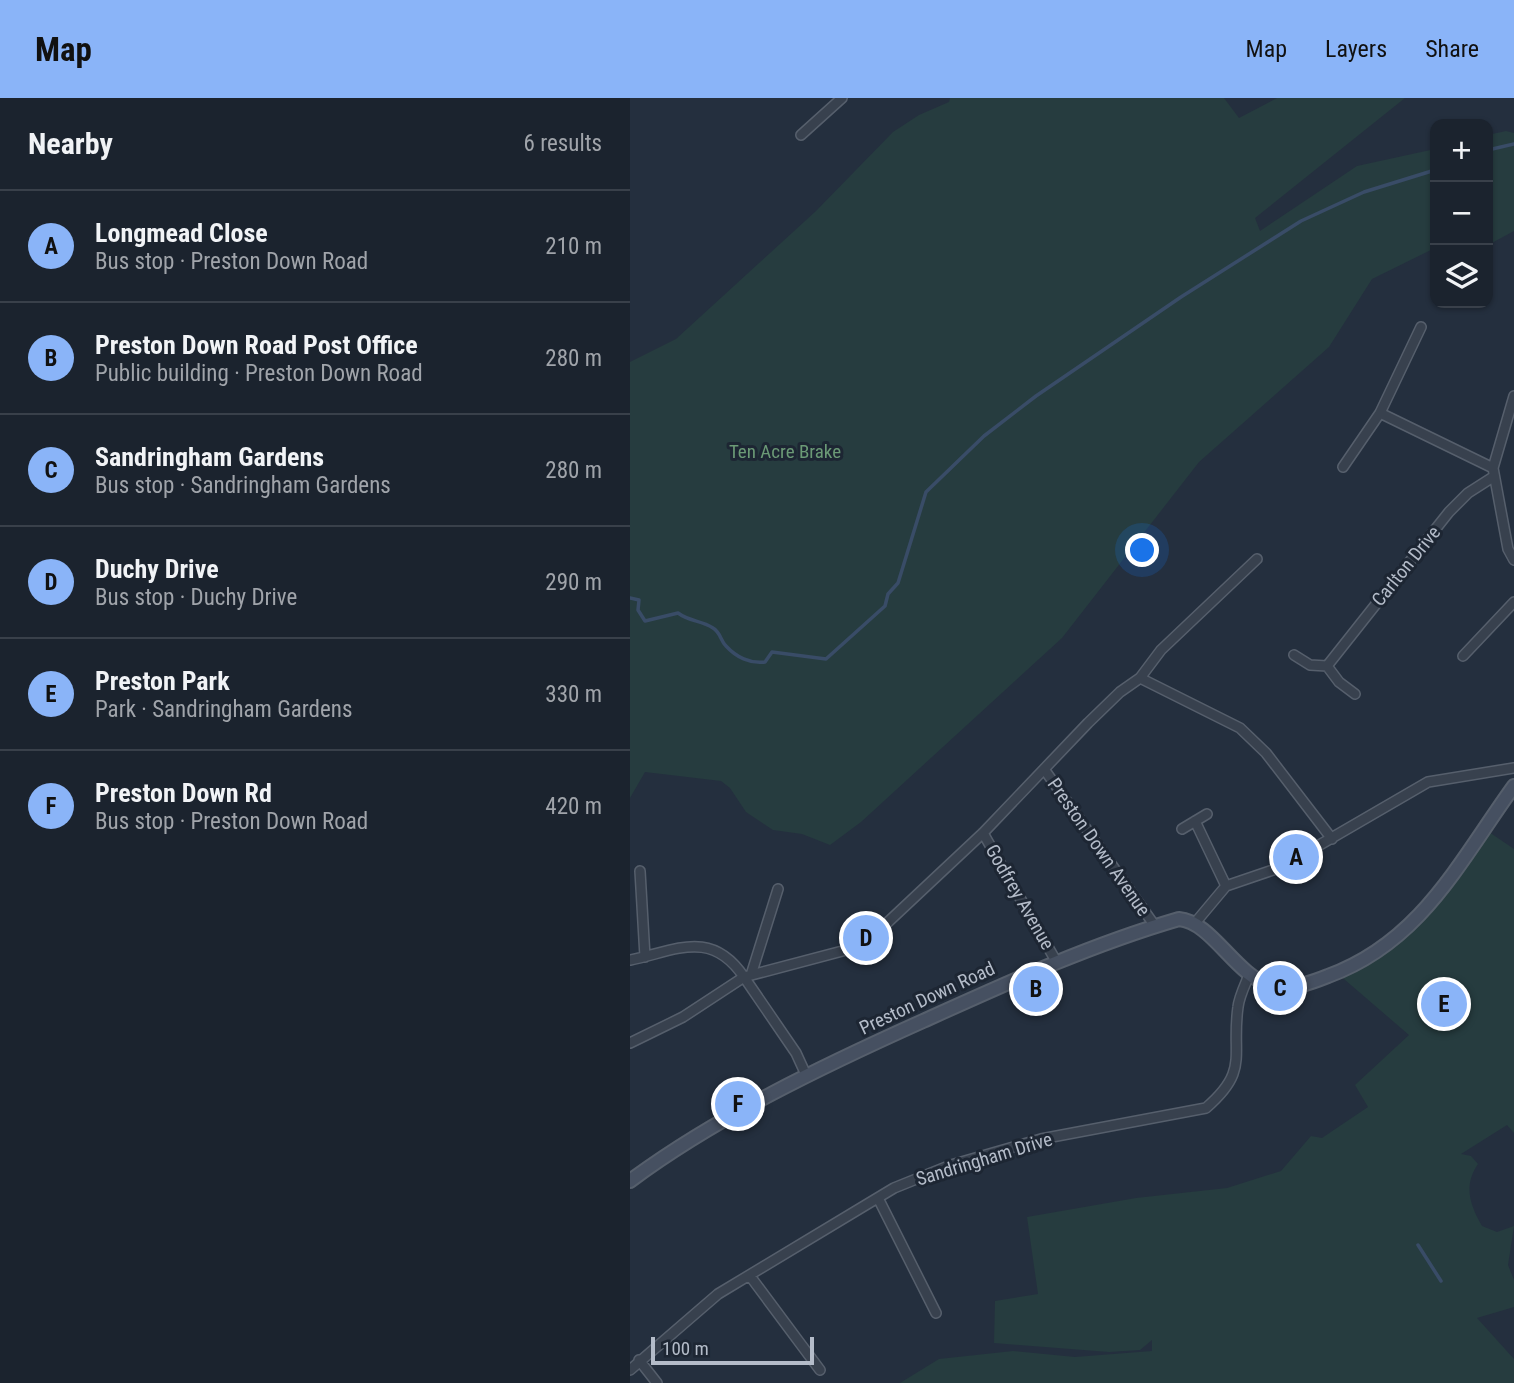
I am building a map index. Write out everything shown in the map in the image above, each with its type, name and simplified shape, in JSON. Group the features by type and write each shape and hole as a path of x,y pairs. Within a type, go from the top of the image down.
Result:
{"street":[{"path":"801,135 835,100"},
{"path":"1343,467 1380,413 1421,327"},
{"path":"1514,396 1493,472 1508,549 1514,560"},
{"path":"1380,413 1493,472"},
{"name":"Carlton Drive","path":"1327,666 1449,512 1493,472"},
{"path":"630,1043 683,1017 748,976 850,949 870,938 983,833 1119,692 1140,678 1161,650 1256,559"},
{"path":"1463,656 1514,603"},
{"path":"1294,655 1310,665 1327,666 1339,682 1355,694"},
{"path":"1140,678 1240,728 1266,753 1332,839"},
{"path":"1514,768 1427,782 1332,839 1273,870 1226,886 1195,923 1249,975 1280,988 1317,981 1377,953 1419,917 1514,786"},
{"name":"Preston Down Avenue","path":"1044,769 1155,926"},
{"path":"1182,829 1207,814"},
{"path":"1195,821 1226,886"},
{"name":"Godfrey Avenue","path":"983,833 1056,961"},
{"path":"640,872 645,957"},
{"path":"748,976 778,889"},
{"name":"Preston Down Road","path":"630,1181 682,1146 886,1037 1056,961 1179,919 1195,923"},
{"path":"630,960 687,944 725,956 748,976 796,1053 807,1077"},
{"name":"Sandringham Drive","path":"630,1370 718,1294 894,1188 940,1169 1017,1145 1206,1108 1225,1091 1234,1076 1238,1054 1238,1005 1249,975"},
{"path":"878,1198 936,1313"},
{"path":"750,1276 820,1370"},
{"path":"639,1360 657,1383"}],"green space":[{"name":"Ten Acre Brake","path":"950,98 1224,98 1239,118 1277,98 1405,98 1255,218 1260,231 1357,166 1430,150 1430,250 1372,279 1329,347 1199,462 1062,638 861,822 830,845 802,834 773,830 746,812 730,788 721,781 645,772 630,798 630,362 676,339 816,211 893,132 919,115 949,102"},
{"path":"1506,131 1514,133 1514,231 1493,242 1493,182 1493,134"},
{"path":"1489,832 1514,849 1514,1133 1507,1125 1461,1154 1471,1156 1478,1164 1473,1172 1470,1195 1482,1226 1497,1232 1514,1226 1508,1265 1514,1280 1514,1307 1477,1318 1514,1359 1514,1383 900,1383 939,1359 1013,1351 1075,1357 1152,1351 1152,1340 1140,1350 1109,1352 994,1343 995,1301 1038,1294 1027,1217 1136,1198 1227,1188 1281,1171 1311,1136 1322,1138 1368,1107 1355,1085 1409,1035 1337,973 1377,953"}],"waterway":[{"path":"1493,149 1514,144"},
{"path":"630,598 639,600 638,610 645,621 678,613 713,628 730,650 749,661 765,662 772,652 826,659 885,606 888,594 898,583 926,492 984,436 1036,396 1181,297 1301,221 1364,192 1430,172"},
{"path":"1418,1245 1441,1281"}],"place":[{"name":"Longmead Close","path":"1296,857"},
{"name":"Duchy Drive","path":"866,938"},
{"name":"Sandringham Gardens","path":"1280,988"},
{"name":"Preston Down Road Post Office","path":"1036,989"},
{"name":"Preston Park","path":"1444,1004"},
{"name":"Preston Down Rd","path":"738,1104"}]}
